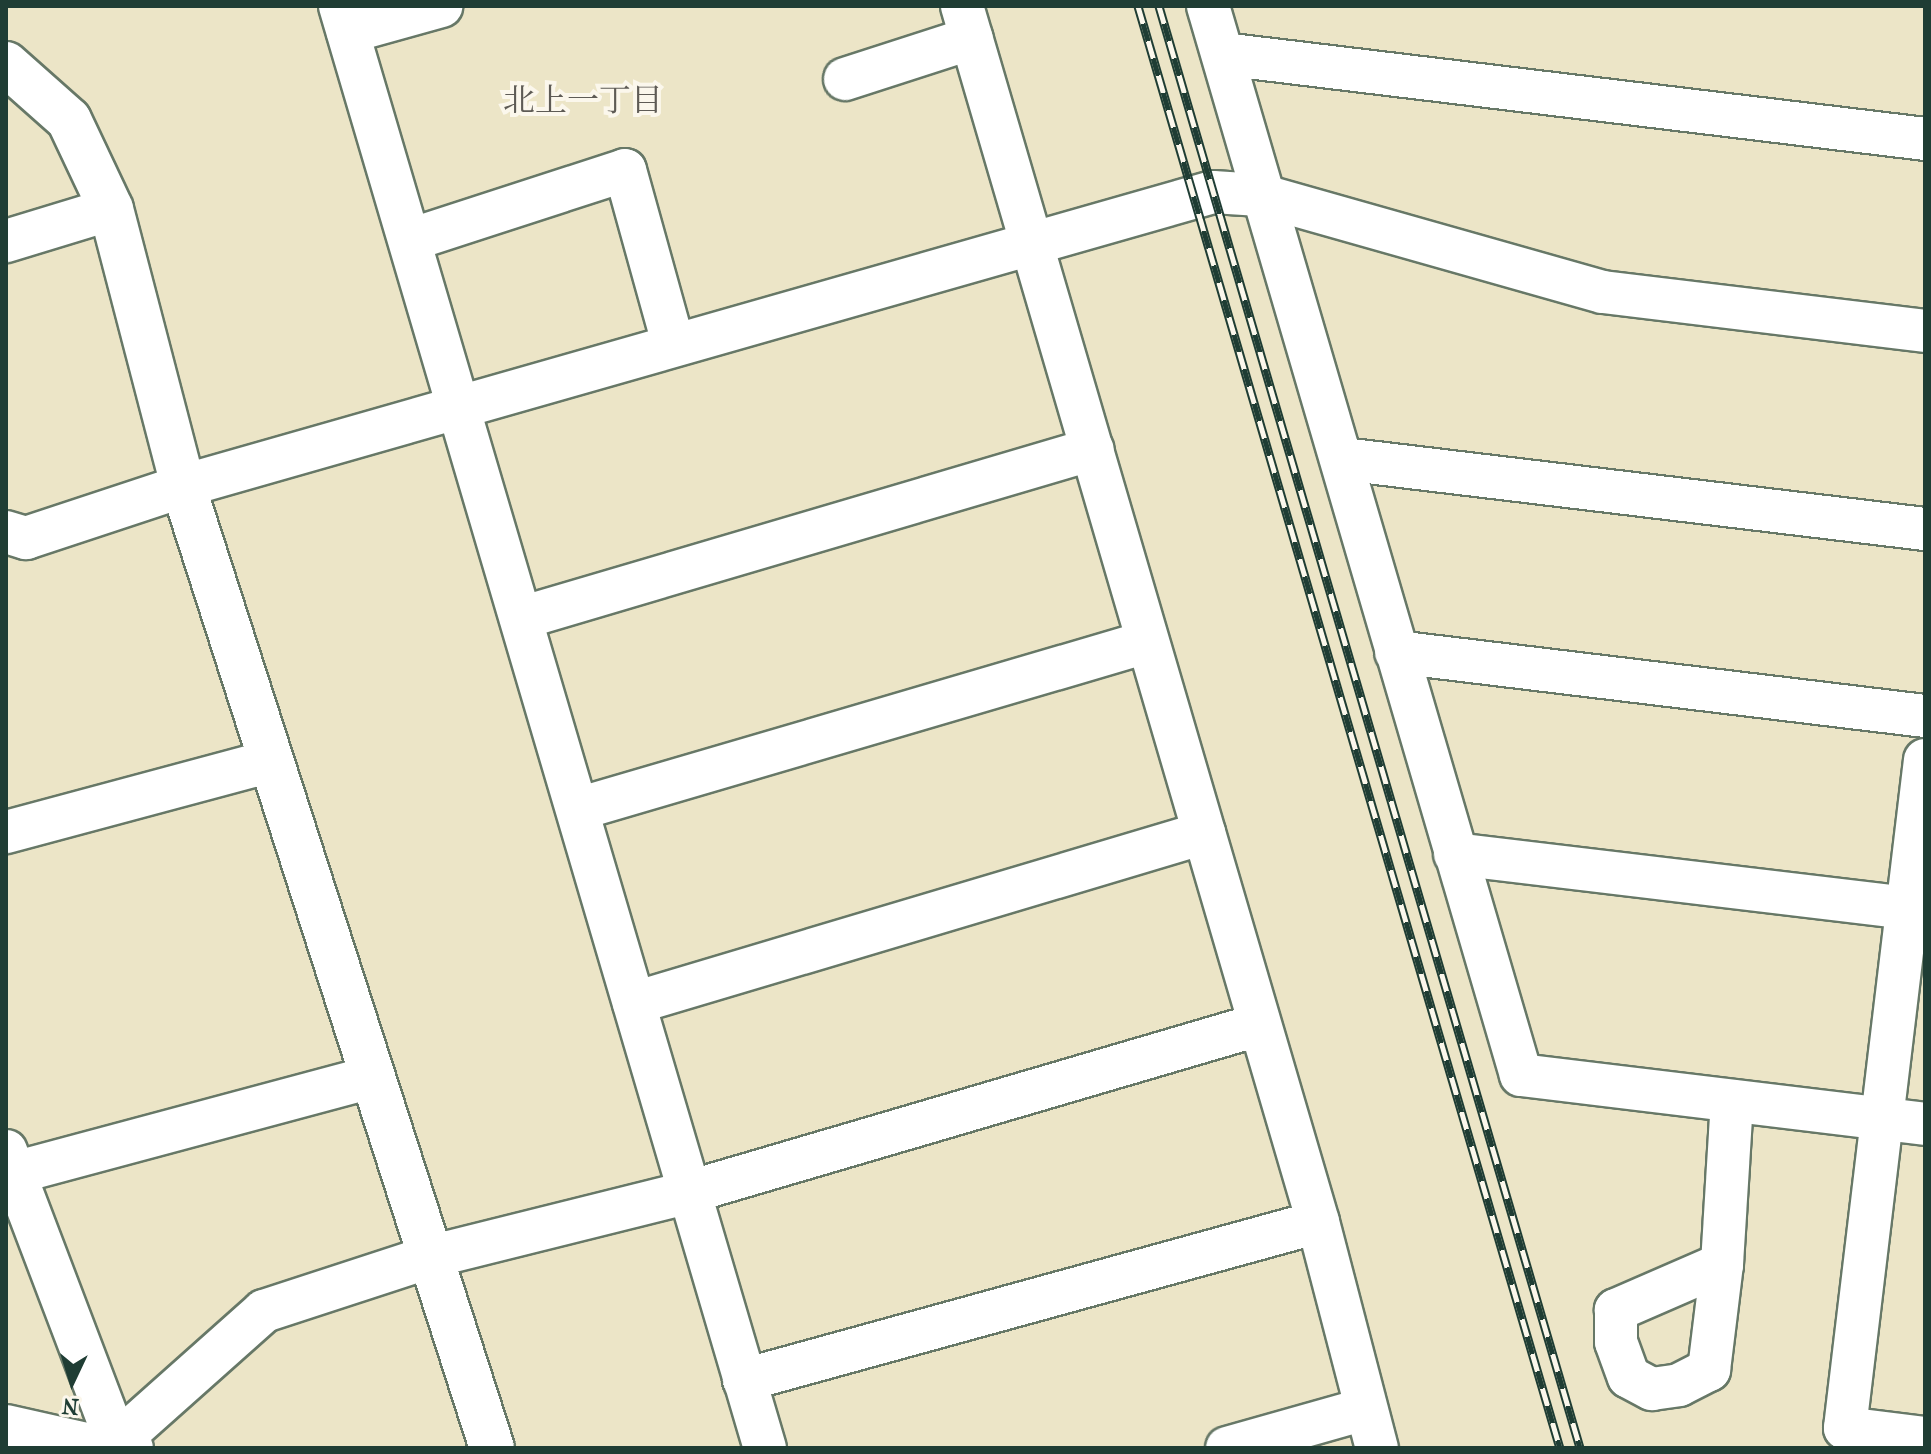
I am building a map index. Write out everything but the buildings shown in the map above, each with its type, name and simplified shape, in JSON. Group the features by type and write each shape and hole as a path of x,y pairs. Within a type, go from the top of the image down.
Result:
{"street":[{"path":"441,6 344,19 765,1448"},
{"path":"1208,6 1260,195 1343,459 1396,652 1521,1075 1925,1124"},
{"path":"845,79 967,22 1318,1222 1377,1448"},
{"path":"1223,54 1925,139"},
{"path":"6,64 69,120 111,209 183,486 492,1448"},
{"path":"410,240 625,170 673,343"},
{"path":"6,532 26,538 183,486 461,408 673,343 1213,192 1260,195 1603,292 1925,331"},
{"path":"6,241 111,209"},
{"path":"521,618 1093,449"},
{"path":"1343,459 1925,529"},
{"path":"578,809 1147,642"},
{"path":"1396,652 1925,716"},
{"path":"1925,760 1845,1428 1925,1438"},
{"path":"6,832 271,761"},
{"path":"634,1003 1204,833"},
{"path":"1455,854 1907,908"},
{"path":"6,1426 86,1444 123,1446 264,1311 429,1257 689,1192 1258,1025"},
{"path":"123,1446 9,1166 372,1077"},
{"path":"1722,1264 1732,1101"},
{"path":"744,1380 1318,1222"},
{"path":"1227,1448 1365,1409"}],"railway":[{"path":"1138,6 1560,1448"},
{"path":"1159,6 1580,1448"}],"district":[{"name":"北上一丁目","path":"583,101"}]}
